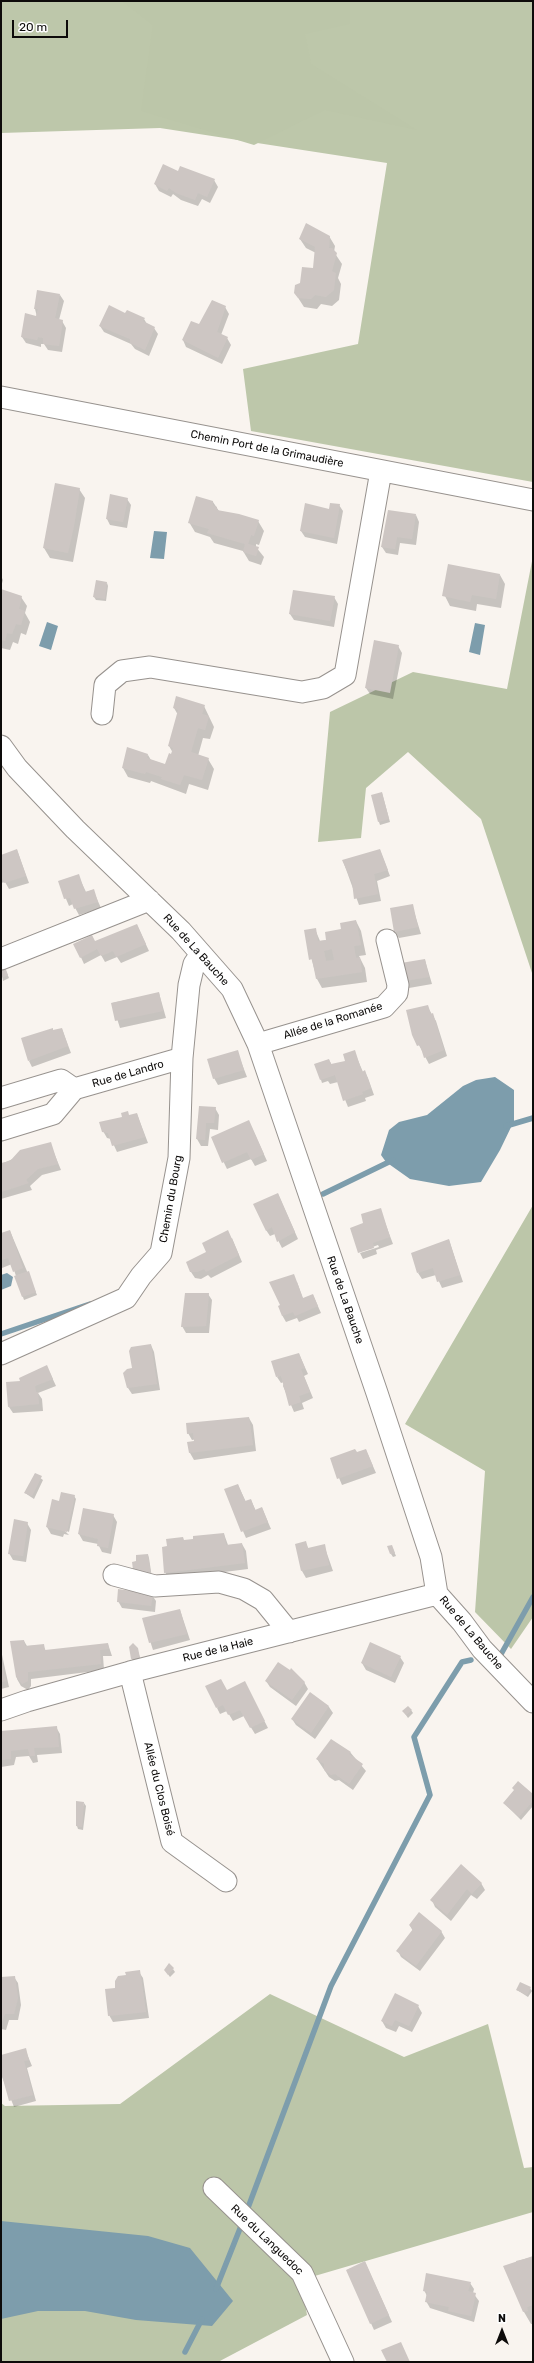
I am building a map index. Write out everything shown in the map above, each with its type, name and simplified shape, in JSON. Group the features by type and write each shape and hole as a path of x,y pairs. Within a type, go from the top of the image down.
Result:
{"street":[{"name":"Chemin Port de la Grimaudière","path":"1,398 533,500"},
{"path":"102,714 105,685 122,671 150,667 302,692 323,688 345,676 381,471"},
{"name":"Rue de La Bauche","path":"1,746 17,768 75,829 149,900 232,988 258,1044 414,1503 431,1557 437,1594 462,1622 482,1649 533,1702"},
{"path":"1,959 149,900"},
{"name":"Allée de la Romanée","path":"258,1044 384,1007 397,993 398,985 387,940"},
{"name":"Chemin du Bourg","path":"1,1354 126,1298 141,1276 162,1253 179,1158 182,1058 189,984 194,964 201,954"},
{"name":"Rue de Landro","path":"74,1089 182,1058"},
{"path":"1,1098 61,1080 74,1089 53,1114 1,1130"},
{"path":"114,1575 154,1586 219,1582 244,1590 263,1600 289,1632"},
{"name":"Rue de la Haie","path":"1,1710 27,1701 130,1672 437,1594"},
{"name":"Allée du Clos Boisé","path":"130,1672 172,1842 226,1880"},
{"name":"Rue du Languedoc","path":"214,2188 302,2273 343,2362"}],"green space":[{"path":"1,1 533,1 533,482 251,431 243,369 358,344 387,163 160,128 1,133"},
{"path":"122,1 350,1 350,24 305,34 311,64 417,130 325,110 254,145 141,111 153,25"},
{"path":"533,556 533,976 481,819 408,752 366,788 361,838 318,842 330,712 413,672 507,689"},
{"path":"533,1205 533,1617 511,1649 475,1612 485,1471 405,1424"},
{"path":"270,1994 404,2057 488,2024 524,2168 533,2167 533,2212 301,2280 307,2315 218,2362 1,2362 1,2103 5,2106 120,2104"}],"water":[{"path":"154,531 167,532 164,559 150,558"},
{"path":"47,622 58,626 51,650 39,646"},
{"path":"475,623 485,625 480,655 469,652"},
{"path":"495,1077 514,1090 514,1121 500,1150 481,1182 449,1186 410,1179 386,1162 381,1155 389,1130 399,1122 427,1115 463,1086 476,1080"},
{"path":"7,1273 13,1277 11,1286 1,1290 1,1275"},
{"path":"1,2221 148,2236 190,2248 233,2301 212,2326 136,2320 85,2311 38,2311 1,2319"}],"building":[{"path":"163,164 178,171 180,166 215,179 207,197 198,193 195,200 176,193 169,188 167,191 154,184"},
{"path":"306,223 330,236 329,248 332,248 337,253 332,271 336,273 334,290 326,297 315,295 311,299 298,298 294,293 295,285 300,283 302,267 313,268 315,247 299,239"},
{"path":"37,290 60,294 55,318 63,320 59,346 43,344 43,338 38,337 37,340 21,337 25,313 36,316 38,309 34,309"},
{"path":"212,300 226,306 217,332 228,337 218,358 182,340 191,321 199,324"},
{"path":"109,305 125,313 127,310 145,318 143,321 155,327 145,350 130,343 130,339 99,326"},
{"path":"55,483 80,488 68,553 43,548"},
{"path":"110,494 128,498 123,522 106,519"},
{"path":"196,496 213,501 213,505 217,507 217,510 239,514 259,520 254,536 251,535 248,544 259,547 256,556 243,552 245,544 207,533 209,529 188,523"},
{"path":"305,503 329,509 330,503 340,504 334,538 300,531"},
{"path":"388,510 416,514 412,539 397,537 395,549 381,547"},
{"path":"448,564 500,574 496,599 472,595 470,602 442,596"},
{"path":"96,580 107,582 105,599 93,597"},
{"path":"1,589 22,596 19,609 25,611 21,625 16,624 12,634 7,633 5,641 1,640"},
{"path":"293,590 335,596 330,621 289,614"},
{"path":"374,640 399,645 390,693 365,688"},
{"path":"176,696 205,705 202,714 209,716 205,730 198,728 191,752 209,758 202,780 184,775 180,785 146,772 145,774 122,768 127,747 148,754 147,758 165,764 169,753 171,754 173,748 168,746 178,710 173,708"},
{"path":"382,792 389,819 378,822 371,795"},
{"path":"17,849 26,876 4,883 1,875 1,855"},
{"path":"380,849 388,870 374,874 378,894 354,899 352,882 342,860"},
{"path":"79,874 85,892 94,889 98,902 74,909 70,898 64,899 58,881"},
{"path":"413,904 418,927 394,932 390,908"},
{"path":"356,920 361,945 354,946 356,958 360,957 362,972 316,979 312,959 309,960 304,930 316,928 318,941 326,940 325,932 341,929 340,923","holes":["332,949 334,960 326,961 324,951"]},
{"path":"137,924 146,944 116,957 113,951 101,956 97,949 80,958 73,944 92,935 95,941"},
{"path":"425,959 429,977 404,981 401,963"},
{"path":"5,967 8,975 1,978 1,969"},
{"path":"159,992 163,1011 115,1021 111,1003"},
{"path":"428,1005 431,1014 433,1013 444,1050 424,1058 420,1045 417,1046 412,1035 406,1010"},
{"path":"53,1028 53,1030 62,1028 68,1046 28,1061 21,1038"},
{"path":"238,1050 244,1070 213,1079 207,1059"},
{"path":"355,1050 362,1072 365,1070 371,1088 362,1092 363,1094 343,1101 335,1075 320,1080 314,1064 329,1059 331,1064 345,1061 343,1054"},
{"path":"199,1106 216,1107 214,1123 206,1123 205,1140 196,1139"},
{"path":"128,1111 129,1115 137,1113 145,1137 112,1146 108,1133 102,1132 99,1122 122,1117 121,1113"},
{"path":"249,1120 264,1154 251,1160 247,1152 222,1163 211,1137"},
{"path":"51,1142 58,1164 38,1169 26,1180 29,1183 1,1192 1,1163 10,1161 20,1150"},
{"path":"278,1193 295,1232 277,1242 272,1227 266,1231 253,1204"},
{"path":"381,1208 390,1237 373,1243 374,1248 358,1253 350,1228 363,1223 361,1214"},
{"path":"10,1230 23,1268 13,1272 8,1258 1,1260 1,1233"},
{"path":"228,1230 239,1255 206,1272 204,1269 197,1272 190,1272 186,1262 206,1252 202,1243"},
{"path":"449,1239 460,1275 437,1282 433,1268 417,1273 411,1253"},
{"path":"29,1271 36,1292 22,1297 14,1276"},
{"path":"294,1274 303,1298 313,1294 318,1306 295,1316 293,1312 282,1316 278,1306 280,1305 269,1282"},
{"path":"185,1293 209,1293 206,1326 181,1327"},
{"path":"151,1344 157,1384 127,1388 123,1373 127,1369 132,1368 129,1351 131,1347"},
{"path":"299,1353 305,1368 301,1369 310,1392 299,1396 301,1402 289,1406 281,1376 276,1377 271,1361"},
{"path":"47,1365 53,1379 35,1386 36,1392 38,1392 39,1404 8,1407 6,1382 20,1381 19,1378"},
{"path":"249,1417 253,1445 189,1453 187,1442 194,1441 193,1433 187,1434 186,1423"},
{"path":"355,1449 357,1452 366,1449 373,1466 337,1479 330,1458"},
{"path":"35,1473 42,1476 32,1496 24,1493"},
{"path":"238,1484 245,1501 251,1499 255,1510 262,1507 268,1522 241,1532 224,1489"},
{"path":"61,1492 75,1495 67,1532 46,1527 52,1499 59,1501"},
{"path":"83,1508 114,1514 108,1548 97,1546 98,1539 78,1534"},
{"path":"14,1519 28,1522 23,1556 8,1554"},
{"path":"224,1533 226,1545 242,1543 245,1563 164,1573 162,1547 167,1546 166,1539 183,1537 184,1540 193,1539 193,1536"},
{"path":"306,1541 308,1548 325,1544 329,1565 301,1571 295,1544"},
{"path":"392,1545 395,1553 390,1554 387,1546"},
{"path":"148,1554 151,1575 134,1577 132,1562 136,1561 136,1555"},
{"path":"118,1589 153,1594 151,1606 117,1602"},
{"path":"180,1609 187,1634 149,1643 142,1618"},
{"path":"24,1640 25,1646 44,1644 45,1650 108,1643 109,1649 100,1650 101,1664 28,1672 28,1681 22,1684 16,1677 10,1641"},
{"path":"370,1642 401,1656 391,1677 361,1663"},
{"path":"133,1643 138,1648 140,1658 131,1659 129,1647"},
{"path":"1,1660 6,1681 1,1682"},
{"path":"278,1662 290,1670 291,1668 305,1682 292,1700 265,1681"},
{"path":"221,1679 227,1690 245,1681 265,1721 250,1728 240,1710 228,1715 223,1705 216,1708 205,1686"},
{"path":"310,1692 329,1706 311,1733 291,1719"},
{"path":"408,1706 412,1710 406,1715 402,1711"},
{"path":"57,1726 59,1747 34,1748 35,1756 30,1756 28,1749 11,1751 11,1759 1,1760 1,1731"},
{"path":"331,1739 351,1752 349,1754 363,1764 349,1784 335,1774 331,1775 324,1770 324,1764 316,1759"},
{"path":"518,1781 533,1794 533,1801 519,1817 503,1803 514,1790 512,1788"},
{"path":"76,1801 84,1802 82,1827 76,1826"},
{"path":"461,1864 482,1883 472,1894 467,1889 447,1915 430,1900"},
{"path":"419,1912 442,1931 416,1966 396,1951 413,1929 409,1925"},
{"path":"169,1963 174,1968 168,1975 164,1970"},
{"path":"140,1970 146,2012 108,2016 105,1989 115,1988 115,1981 118,1976 126,1975 125,1972"},
{"path":"15,1976 18,1998 14,2014 5,2014 1,2024 1,1977"},
{"path":"520,1982 531,1987 527,1995 516,1990"},
{"path":"395,1993 419,2005 409,2026 395,2020 392,2026 381,2021"},
{"path":"26,2048 29,2060 24,2061 33,2095 9,2101 1,2072 1,2055"},
{"path":"533,2256 533,2305 527,2307 528,2311 523,2312 503,2266"},
{"path":"365,2261 389,2315 370,2324 346,2270"},
{"path":"426,2273 471,2282 468,2291 476,2293 471,2316 448,2311 449,2307 425,2302 427,2292 423,2291"},
{"path":"401,2342 410,2362 387,2362 381,2350"}],"waterway":[{"path":"506,1126 533,1118"},
{"path":"323,1194 393,1160"},
{"path":"1,1334 90,1304"},
{"path":"500,1656 533,1597"},
{"path":"246,2213 331,1986 430,1795 414,1737 462,1662 471,1660"},
{"path":"216,2289 243,2221"},
{"path":"185,2352 202,2319"}]}
